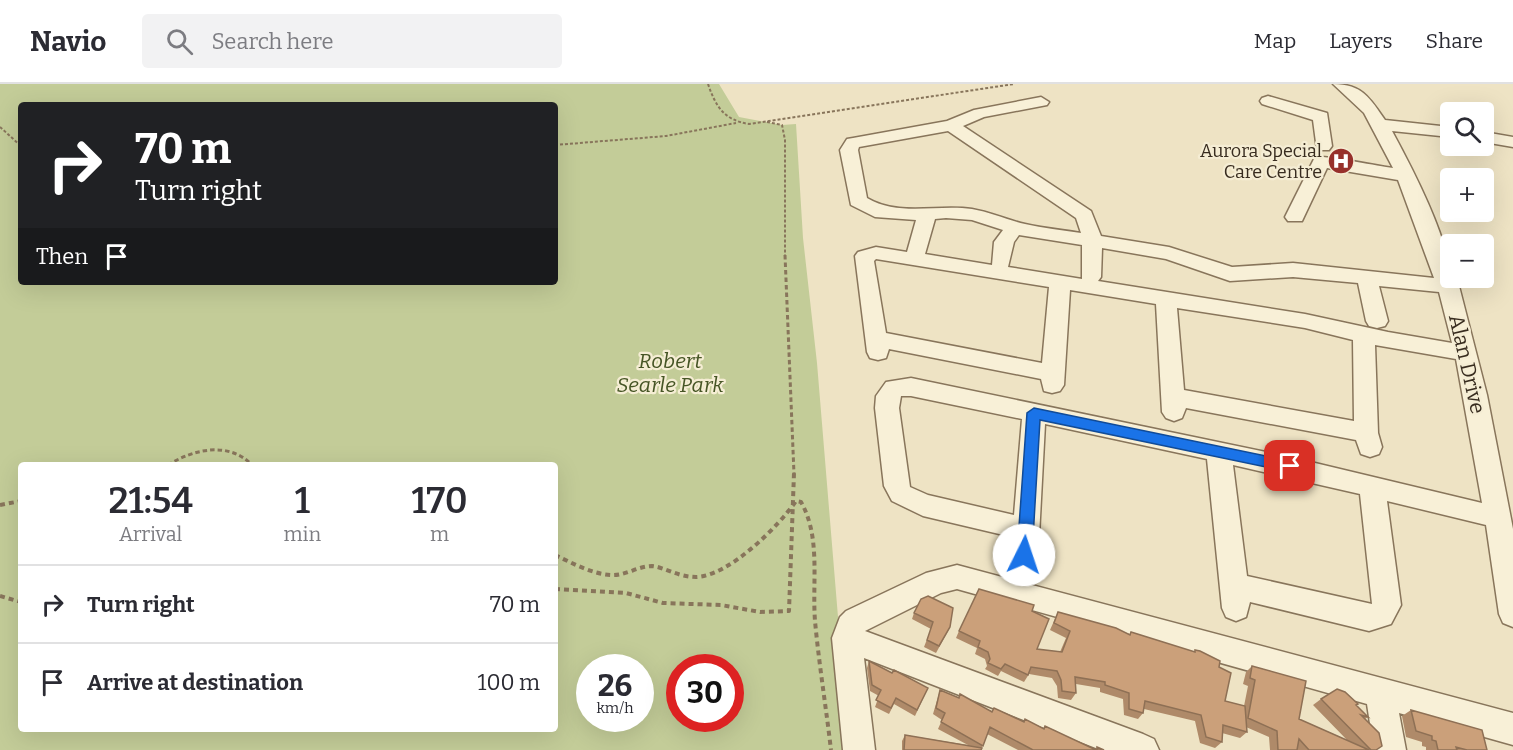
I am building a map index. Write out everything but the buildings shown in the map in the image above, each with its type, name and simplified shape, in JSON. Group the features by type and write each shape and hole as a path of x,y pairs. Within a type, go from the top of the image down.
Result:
{"street":[{"name":"Alan Drive","path":"1346,86 1363,101 1380,125 1430,231 1440,260"},
{"path":"1268,101 1321,117 1323,146"},
{"path":"1041,102 980,113 951,125 859,140 849,147 860,204 875,211 967,214 1014,228 1169,253 1230,274 1260,274 1293,270 1440,285"},
{"path":"951,125 1084,215 1088,223 1090,240 1091,277"},
{"path":"1380,125 1440,131"},
{"path":"1494,138 1513,142"},
{"path":"1295,217 1321,161 1354,169 1405,175"},
{"path":"917,251 927,214"},
{"path":"1001,263 1004,242 1014,228"},
{"path":"1060,282 1053,379 877,346 864,261 868,254 876,253 1060,282 1305,321 1370,328 1466,353"},
{"path":"1166,299 1173,405 1368,440 1370,328 1367,277"},
{"name":"Alan Drive","path":"1450,288 1502,511 1513,614"},
{"path":"1026,529 923,506 901,495 897,486 887,401 894,388 904,386 1219,452 1372,488 1502,511"},
{"path":"1024,555 1034,413"},
{"path":"1219,452 1235,597 1369,618 1381,615 1387,605 1372,488"},
{"path":"858,750 847,639 850,626 856,620 936,582 957,577 1513,729"},
{"path":"847,639 1143,750"},
{"path":"1380,691 1390,750"}],"path":[{"path":"708,84 715,108 723,117 738,123"},
{"path":"558,146 666,136 738,123 767,122 1014,84"},
{"path":"558,589 626,593 663,603 721,605 760,612 789,611 796,501 784,247 787,147 782,125 767,122"},
{"path":"0,127 18,143"},
{"path":"172,462 179,457 200,452 230,450 245,454 250,462"},
{"path":"558,556 579,566 612,576 653,566 662,572 683,576 711,575 759,544 778,527 796,501"},
{"path":"796,501 804,506 813,546 814,602 831,750"},
{"path":"0,505 18,502"},
{"path":"0,597 18,601"}],"green space":[{"name":"Robert Searle Park","path":"0,84 719,84 739,117 782,125 796,124 803,238 817,363 849,750 0,750"}],"place":[{"name":"Aurora Special Care Centre","path":"1341,161"}],"route":[{"path":"1024,555 1034,413 1290,466"}]}
